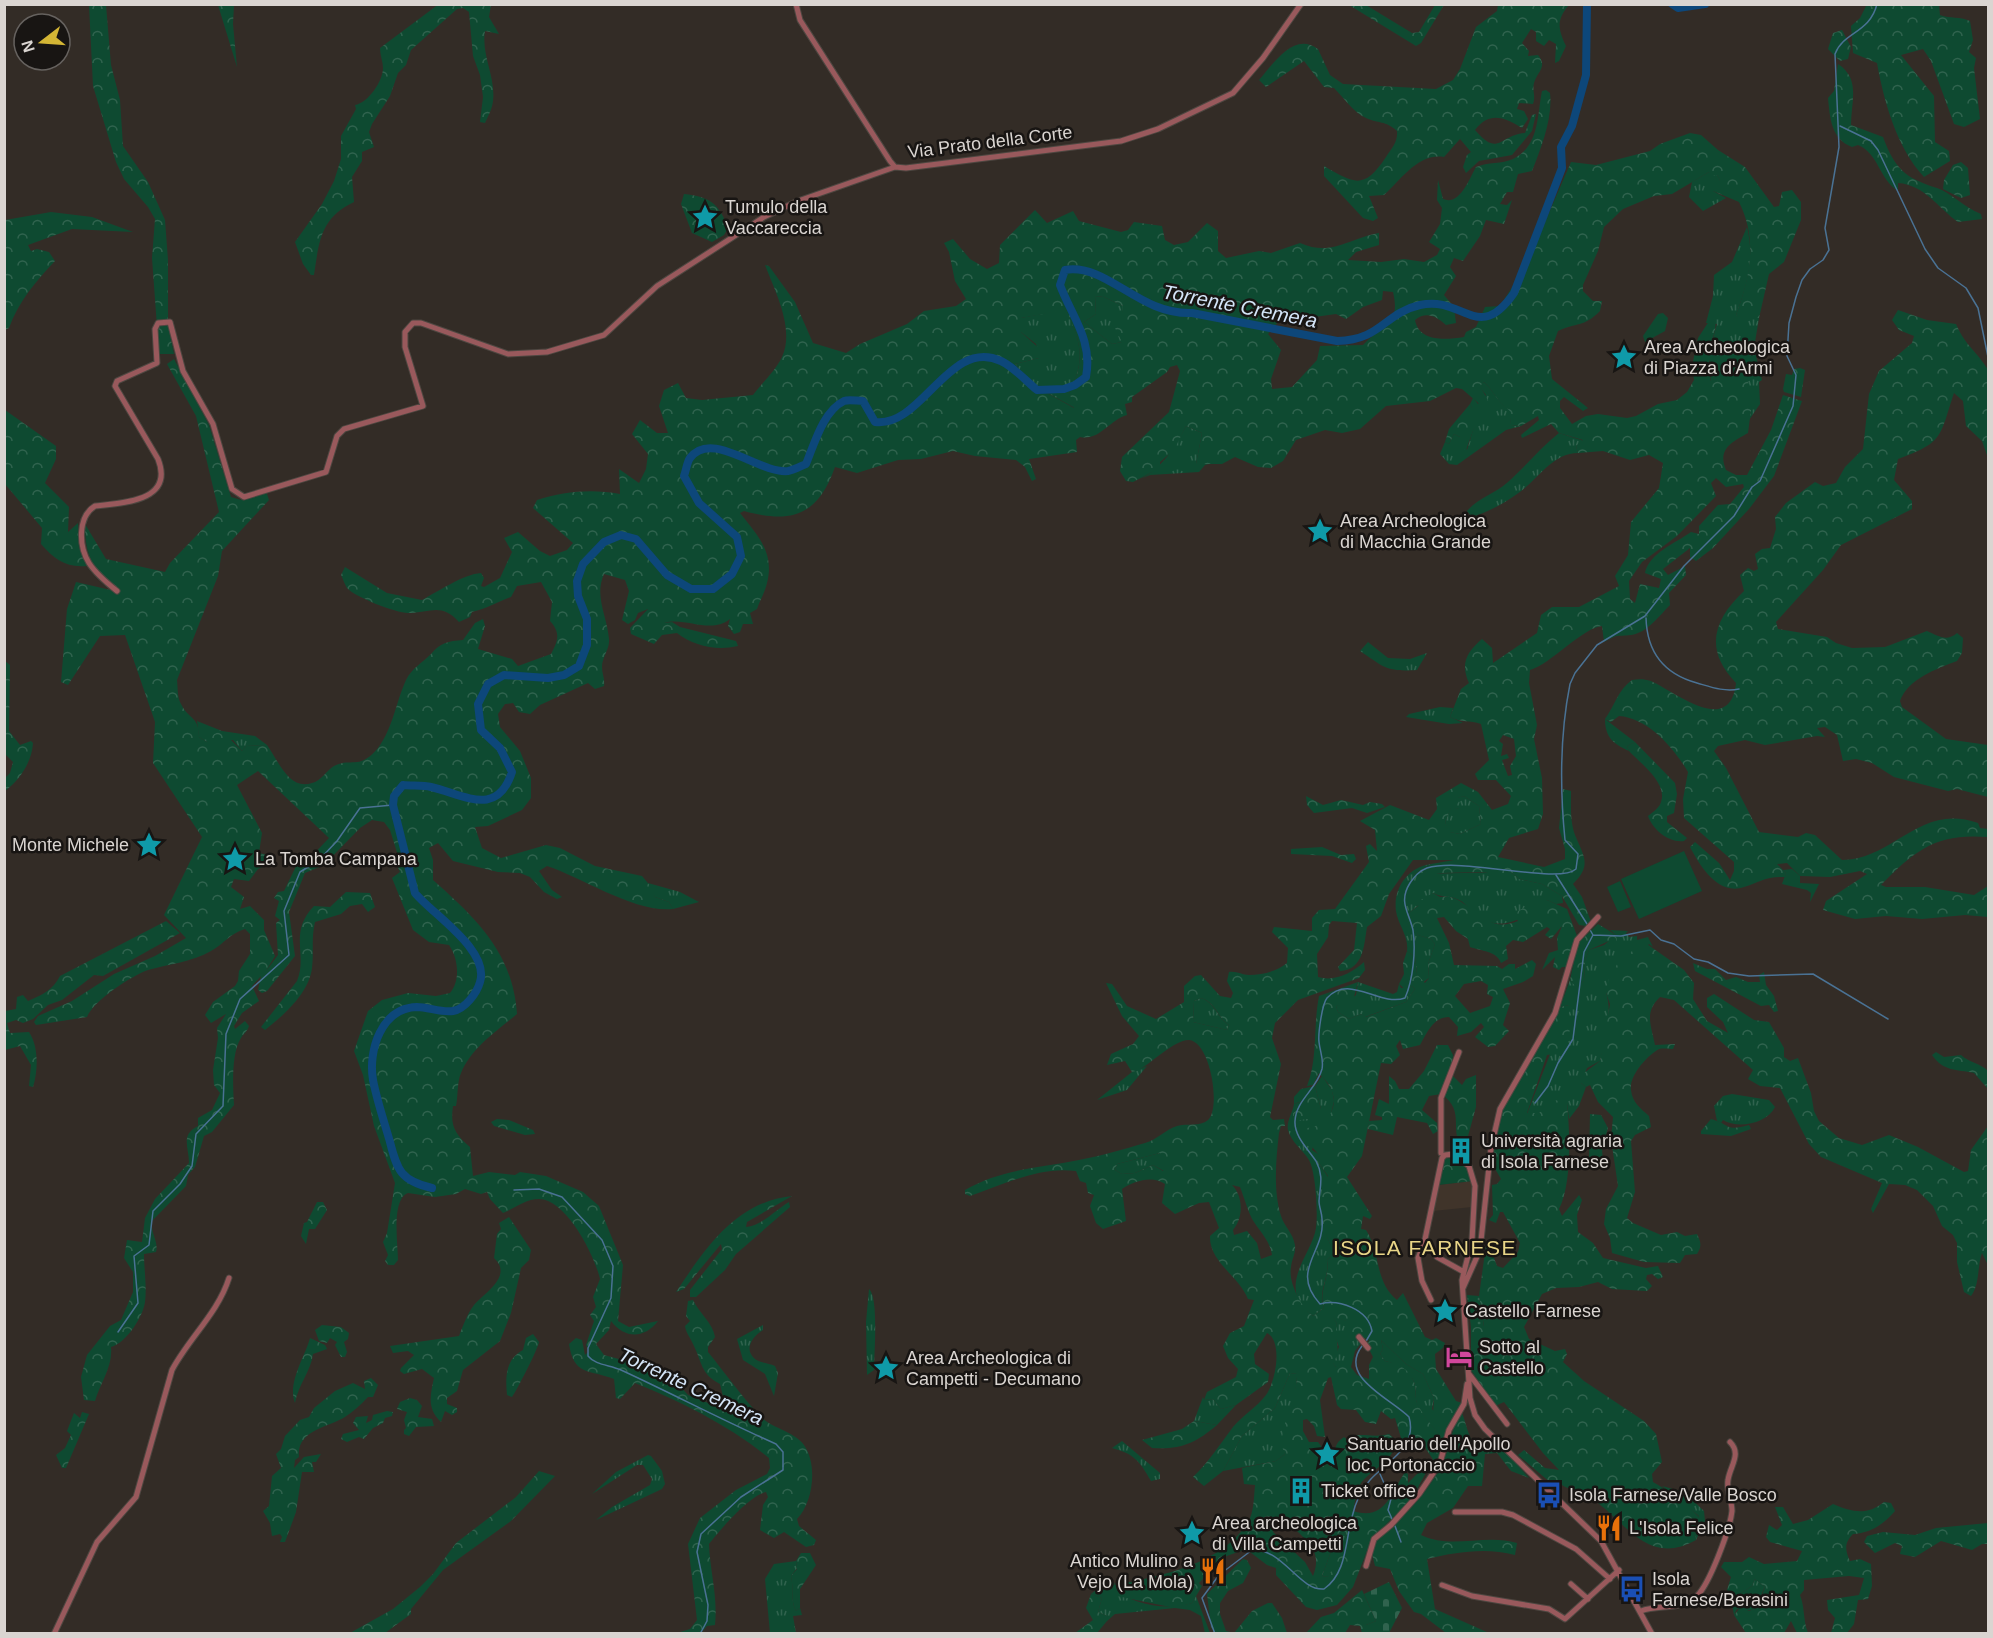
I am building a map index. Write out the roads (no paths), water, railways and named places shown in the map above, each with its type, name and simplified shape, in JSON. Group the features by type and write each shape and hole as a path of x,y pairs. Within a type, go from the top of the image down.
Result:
{"street":[{"name":"Via Prato della Corte","path":"796,4 800,20 896,166 910,168 1120,141 1158,129 1233,93 1263,58 1301,4"},
{"path":"117,591 88,562 82,536 83,520 94,506 143,498 153,491 158,482 161,474 158,459 115,386 117,381 157,363 155,329 158,323 170,322 183,370 213,424 232,489 244,497 326,472 338,436 344,429 423,406 405,347 405,332 413,323 421,322 508,354 547,352 604,335 657,286 764,218 798,201 896,166"},
{"path":"1463,1288 1480,1250 1491,1148 1499,1114 1507,1093 1555,1013 1575,944 1598,917"},
{"path":"1441,1153 1441,1098 1459,1052"},
{"path":"1431,1300 1422,1281 1418,1258 1424,1244 1442,1158 1453,1154 1469,1166 1475,1186 1472,1240 1464,1272 1463,1288 1472,1406 1480,1424 1595,1535 1619,1570 1651,1631 1644,1634"},
{"path":"1437,1257 1464,1272"},
{"path":"54,1634 97,1542 136,1497 172,1370 182,1352 218,1303 229,1278"},
{"path":"1361,1339 1368,1347"},
{"path":"1469,1376 1507,1424"},
{"path":"1366,1566 1374,1539 1391,1526 1430,1479 1440,1463 1449,1430 1464,1404 1469,1376"},
{"path":"1641,1611 1671,1608 1691,1600 1702,1590 1728,1535 1732,1511 1727,1483 1736,1455 1735,1447 1730,1442"},
{"path":"1455,1512 1502,1512 1513,1515 1576,1549 1610,1579"},
{"path":"1442,1586 1472,1596 1550,1609 1564,1619 1619,1570"},
{"path":"1571,1584 1588,1599"}],"waterway":[{"name":"Torrente Cremera","path":"432,1188 407,1178 395,1160 373,1080 375,1044 386,1023 405,1009 417,1007 453,1011 462,1007 476,991 480,982 481,970 468,945 458,933 415,893 393,805 394,796 403,785 428,786 479,800 498,795 506,786 512,772 500,748 481,730 478,704 488,684 504,675 548,678 564,675 579,666 587,645 587,619 578,596 577,581 583,564 604,542 621,535 636,539 667,575 691,589 713,589 732,574 741,556 737,537 699,503 684,476 690,458 699,450 711,448 723,450 776,470 793,470 806,464 825,420 830,412 844,401 863,401 875,422 892,420 907,412 951,371 966,361 983,357 1006,364 1037,390 1064,389 1075,385 1086,377 1087,352 1080,329 1060,285 1065,270 1081,270 1095,274 1155,306 1173,311 1337,341 1364,336 1398,314 1420,305 1448,306 1480,317 1490,315 1501,308 1514,293 1562,168 1561,147 1572,126 1586,75 1587,4"},
{"name":"Torrente Cremera","path":"1672,4 1678,8 1705,4"},
{"path":"1365,1343 1372,1331 1365,1317 1352,1307 1336,1303 1320,1304 1311,1292 1308,1281 1308,1271 1322,1231 1319,1201 1321,1176 1316,1161 1299,1137 1295,1121 1299,1107 1316,1083 1322,1069 1319,1038 1325,1001 1336,991 1345,989 1354,989 1395,1000 1405,998 1412,974 1414,947 1413,930 1405,896 1412,880 1424,869 1463,866 1550,874 1566,873 1576,869 1578,854 1565,840 1562,802 1563,742 1570,684 1575,673 1597,645 1645,616 1684,566 1734,516 1752,487 1760,481 1793,406 1796,375 1787,356 1789,323 1796,297 1802,280 1810,269 1823,260 1829,250 1825,228 1839,147 1835,54 1844,41 1869,21 1877,4"},
{"path":"1840,126 1871,141 1878,150 1925,249 1938,268 1966,288 1978,308 1988,357"},
{"path":"1646,618 1654,652 1667,668 1697,683 1723,689 1739,689"},
{"path":"118,1332 138,1303 134,1256 149,1245 153,1211 180,1184 192,1166 196,1134 223,1106 226,1034 240,999 289,955 284,911 300,872 319,860 337,841 360,808 393,805"},
{"path":"1556,875 1587,924"},
{"path":"1535,1103 1548,1086 1558,1063 1573,1039 1584,952 1593,935 1589,928"},
{"path":"1593,935 1621,936 1650,930 1661,940 1674,944 1694,959 1708,962 1728,973 1749,976 1813,974 1888,1019"},
{"name":"Torrente Cremera","path":"514,1190 539,1189 562,1197 602,1240 613,1266 611,1298 588,1348 588,1356 591,1359 621,1370 776,1444 783,1452 783,1470 741,1497 701,1534 697,1552 708,1605 707,1621 700,1634"},
{"path":"1215,1634 1202,1598 1219,1575 1252,1550 1263,1551 1273,1556 1315,1588 1324,1589 1332,1582 1341,1566 1353,1512 1361,1493 1370,1480 1405,1446 1411,1428 1409,1417 1361,1377 1356,1357 1362,1346"},
{"path":"1380,1474 1391,1499 1388,1510 1393,1521"},
{"path":"1395,1526 1401,1542"}],"place":[{"name":"Tumulo della Vaccareccia","path":"705,217"},
{"name":"Area Archeologica di Piazza d'Armi","path":"1624,357"},
{"name":"Area Archeologica di Macchia Grande","path":"1320,531"},
{"name":"Monte Michele","path":"149,845"},
{"name":"La Tomba Campana","path":"235,859"},
{"name":"Università agraria di Isola Farnese","path":"1461,1151"},
{"name":"Castello Farnese","path":"1445,1311"},
{"name":"Sotto al Castello","path":"1459,1357"},
{"name":"Area Archeologica di Campetti - Decumano","path":"886,1368"},
{"name":"Santuario dell'Apollo loc. Portonaccio","path":"1327,1454"},
{"name":"Ticket office","path":"1301,1491"},
{"name":"Isola Farnese/Valle Bosco","path":"1549,1495"},
{"name":"L'Isola Felice","path":"1609,1528"},
{"name":"Area archeologica di Villa Campetti","path":"1192,1533"},
{"name":"Antico Mulino a Vejo (La Mola)","path":"1213,1571"},
{"name":"Isola Farnese/Berasini","path":"1632,1589"}],"district":[{"name":"ISOLA FARNESE","path":"1425,1248"}]}
